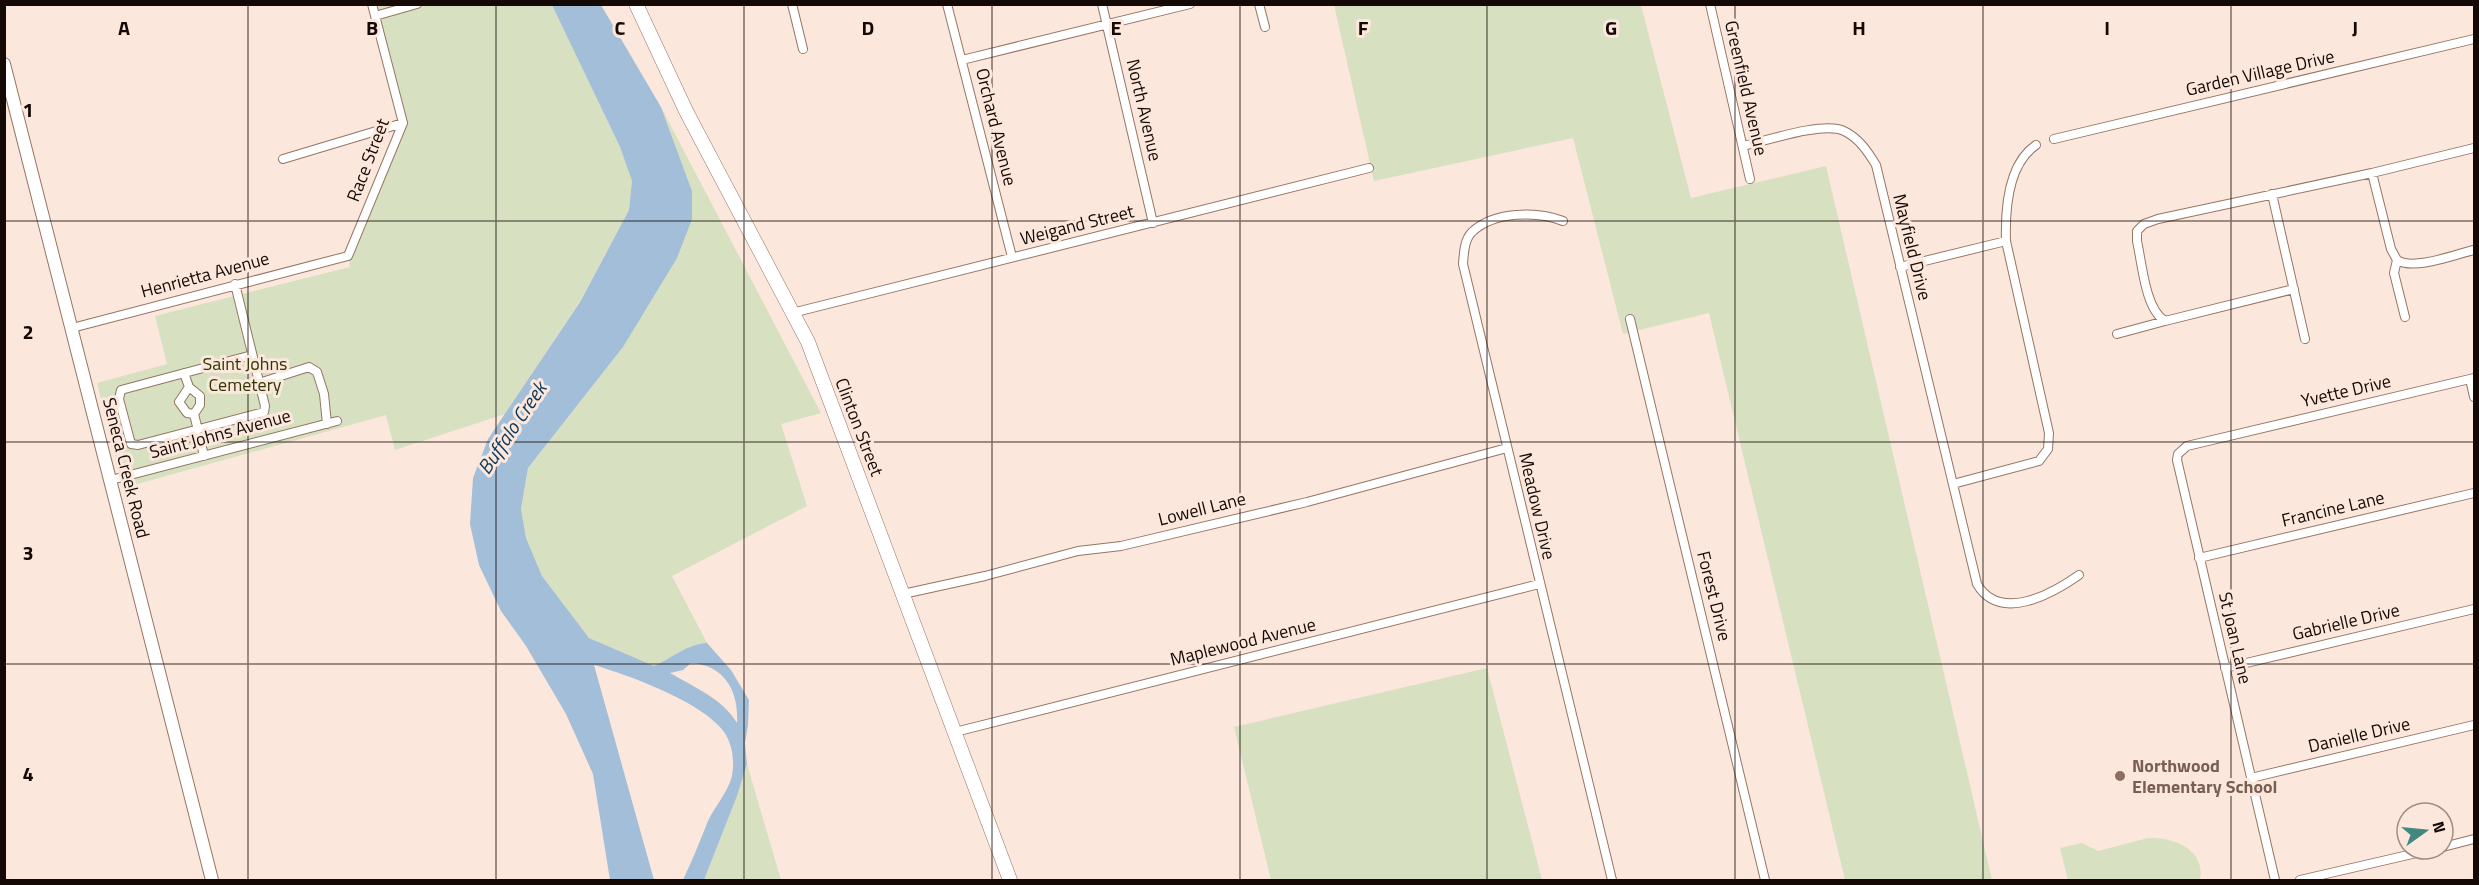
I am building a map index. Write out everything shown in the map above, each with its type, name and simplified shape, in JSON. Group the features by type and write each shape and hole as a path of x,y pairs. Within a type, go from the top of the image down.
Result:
{"main road":[{"name":"Clinton Street","path":"636,4 686,111 808,342 1010,880"}],"street":[{"name":"Race Street","path":"348,256 403,123 372,4"},
{"path":"375,16 417,4"},
{"path":"792,4 803,49"},
{"name":"Orchard Avenue","path":"947,4 1012,257"},
{"name":"North Avenue","path":"1102,4 1153,223"},
{"path":"963,60 1190,4"},
{"path":"1259,4 1265,27"},
{"name":"Greenfield Avenue","path":"1710,4 1750,179"},
{"name":"Garden Village Drive","path":"2054,139 2475,39"},
{"name":"Seneca Creek Road","path":"4,64 212,880"},
{"path":"283,159 403,123"},
{"name":"Mayfield Drive","path":"1743,146 1827,128 1842,129 1866,149 1876,165 1977,584 1988,598 2010,604 2056,591 2079,575"},
{"path":"1953,484 2039,461 2049,443 2049,433 2006,241 2006,213 2020,160 2036,145"},
{"path":"2165,321 2157,316 2151,306 2137,241 2137,231 2144,224 2475,148"},
{"name":"Weigand Street","path":"792,313 1369,168"},
{"path":"2372,173 2391,249 2397,260 2402,263 2418,264 2475,250"},
{"path":"2272,194 2305,339"},
{"name":"Meadow Drive","path":"1563,221 1546,214 1516,215 1488,223 1471,233 1464,248 1463,264 1612,880"},
{"path":"1900,267 2006,241"},
{"name":"Henrietta Avenue","path":"72,328 348,256"},
{"path":"2397,260 2394,273 2405,317"},
{"path":"235,284 265,406 264,412 138,445 131,444 119,399 121,390 252,355"},
{"path":"2117,334 2294,289"},
{"name":"Forest Drive","path":"1630,319 1765,880"},
{"path":"259,383 309,367 316,372 324,394 327,424"},
{"path":"184,373 189,387 200,396 200,405 194,414 204,456"},
{"path":"2472,378 2475,397"},
{"name":"Yvette Drive","path":"2225,437 2472,378"},
{"path":"189,387 179,402 187,412 194,414"},
{"name":"Saint Johns Avenue","path":"111,480 337,421"},
{"name":"St Joan Lane","path":"2225,437 2187,446 2182,449 2177,460 2275,880"},
{"name":"Lowell Lane","path":"903,594 976,578 1078,551 1121,546 1307,502 1507,448"},
{"name":"Francine Lane","path":"2199,558 2475,493"},
{"name":"Maplewood Avenue","path":"955,732 1539,584"},
{"name":"Gabrielle Drive","path":"2225,668 2475,609"},
{"name":"Danielle Drive","path":"2251,778 2475,725"},
{"path":"2455,844 2475,839"},
{"path":"2300,880 2395,858"}],"green space":[{"name":"Saint Johns Cemetery","path":"372,5 552,5 620,147 632,181 629,210 580,301 505,414 395,450 386,415 123,488 97,383 167,364 155,316 350,267 348,256 403,123"},
{"path":"1334,5 1641,5 1691,198 1826,166 1992,880 1845,880 1709,313 1623,334 1573,138 1374,181"},
{"path":"661,107 821,413 781,424 807,506 672,576 707,643 686,649 654,666 589,638 542,576 526,538 521,509 528,468 623,347 692,191"},
{"path":"1487,668 1542,880 1271,880 1234,727"},
{"path":"747,764 781,880 704,880 737,796"},
{"path":"2148,838 2168,840 2186,847 2198,860 2201,869 2200,880 2068,880 2060,848 2082,843 2098,851"}],"water":[{"name":"Buffalo Creek","path":"552,5 601,5 661,107 692,191 692,219 677,258 623,347 528,468 521,509 526,538 542,576 589,638 654,666 686,649 707,643 731,670 749,700 745,743 747,764 704,880 683,880 708,821 728,788 732,776 733,755 727,736 707,715 677,697 594,665 654,880 610,880 593,774 566,714 526,646 501,611 479,565 470,524 473,478 488,439 580,302 629,210 632,181 620,147","holes":["691,663 713,669 728,682 735,701 737,723 716,700 670,673 683,670"]}],"place":[{"name":"Northwood Elementary School","path":"2120,776"}]}
